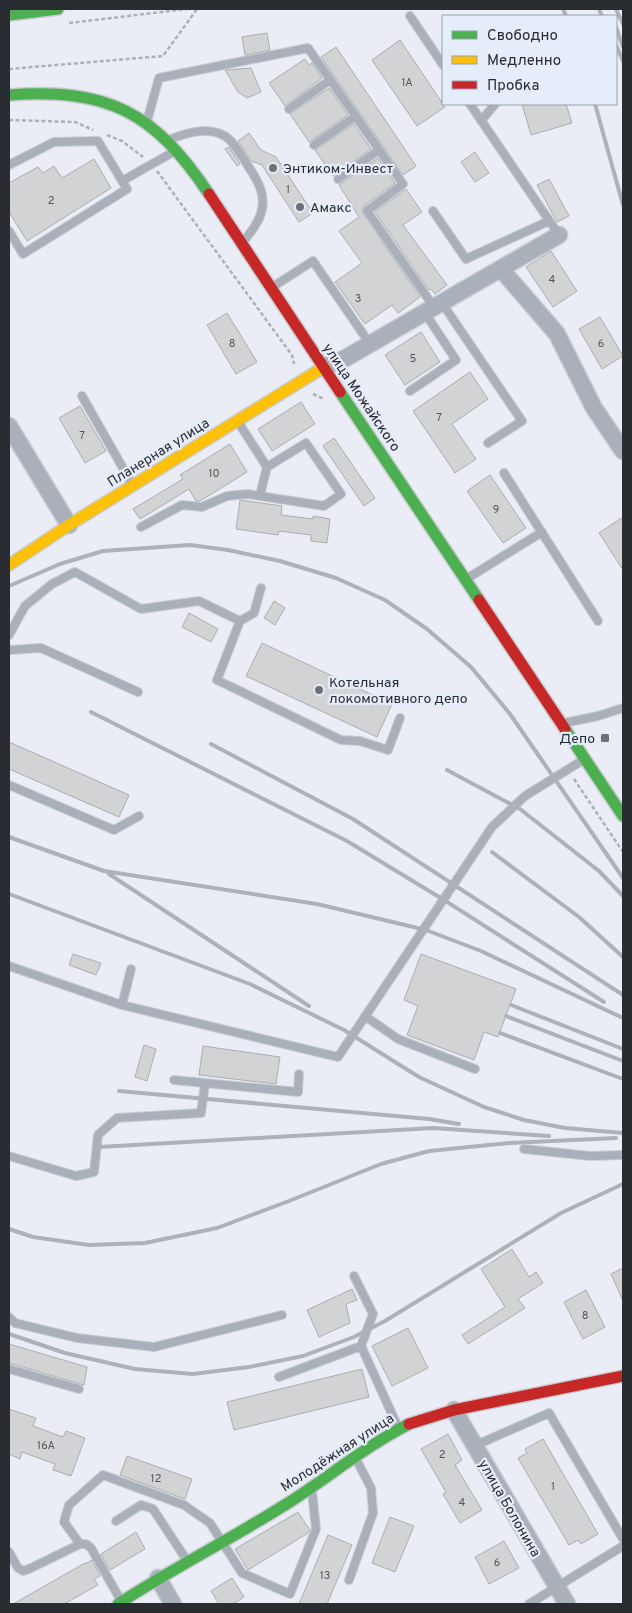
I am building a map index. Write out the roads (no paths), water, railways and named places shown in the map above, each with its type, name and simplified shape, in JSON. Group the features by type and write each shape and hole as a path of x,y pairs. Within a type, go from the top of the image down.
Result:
{"main road":[{"path":"9,15 58,9"},
{"name":"улица Можайского","path":"9,95 34,92 59,93 107,102 146,122 168,141 187,164 242,244 623,816"},
{"name":"Планерная улица","path":"9,565 69,525 324,367"},
{"name":"Молодёжная улица","path":"120,1603 158,1578 288,1503 355,1457 414,1420 454,1410 623,1376"}],"street":[{"path":"324,367 344,359 559,235"},
{"path":"501,269 557,334 594,408 623,451"},
{"path":"9,426 69,525"},
{"name":"улица Болонина","path":"454,1410 567,1604"},
{"path":"158,1578 173,1604"}],"lane":[{"path":"410,16 442,64"},
{"path":"146,122 160,78 308,48 403,184 367,211 434,308 522,421 488,443"},
{"path":"289,109 330,80"},
{"path":"471,105 559,235"},
{"path":"481,121 494,105"},
{"path":"314,145 356,116"},
{"path":"168,141 192,132 208,131 220,134 230,140 256,178 263,195 262,209 258,220 242,244"},
{"path":"9,166 54,142 98,141 127,190 24,254 9,231"},
{"path":"338,180 379,150"},
{"path":"122,181 176,151"},
{"path":"433,211 466,259 549,221"},
{"path":"271,288 313,261 370,344"},
{"path":"410,390 456,360 434,308"},
{"path":"82,396 133,485"},
{"path":"237,420 267,467"},
{"path":"142,527 182,505 202,507 227,496 248,494 260,496 324,506 342,494 306,442 267,467 260,496"},
{"path":"504,473 598,621"},
{"path":"466,579 542,532"},
{"path":"9,636 25,606 52,584 75,572 141,609 199,601 240,621"},
{"path":"261,588 254,613 240,621 217,680 341,740 360,741 388,750 400,718"},
{"path":"9,650 41,648 138,692"},
{"path":"562,723 598,716 623,708"},
{"path":"9,966 122,1004 338,1057 492,828 525,796 586,758"},
{"path":"9,785 114,830 139,816"},
{"path":"122,1004 131,969"},
{"path":"365,1016 398,1039 475,1069"},
{"path":"174,1080 298,1092 299,1074"},
{"path":"9,1156 76,1176 94,1172 98,1135 116,1118 201,1112 205,1083"},
{"path":"524,1149 590,1156 623,1155"},
{"path":"354,1276 373,1314 362,1346 399,1429"},
{"path":"9,1316 15,1323 77,1338 154,1347 282,1315"},
{"path":"279,1377 362,1346"},
{"path":"9,1369 79,1389"},
{"path":"474,1446 548,1413 623,1539"},
{"path":"349,1580 373,1513 371,1488 355,1457"},
{"path":"80,1544 64,1522 69,1505 103,1474 184,1505 210,1523 242,1573 290,1594 316,1529 312,1486"},
{"path":"116,1521 141,1505 153,1509 188,1561"},
{"path":"9,1552 18,1568 23,1571 29,1570 80,1544 86,1544 91,1548 120,1603"},
{"path":"529,1604 623,1546"}],"railway":[{"path":"563,9 566,15"},
{"path":"599,9 602,15"},
{"path":"616,9 623,24"},
{"path":"617,30 623,47"},
{"path":"617,47 623,61"},
{"path":"595,105 623,205"},
{"path":"9,586 60,564 103,551 190,545 228,550 280,561 336,578 385,600 427,629 471,667 510,714 623,878"},
{"path":"91,712 347,841 604,1002"},
{"path":"211,744 353,819 623,995"},
{"path":"447,770 520,809 599,871 623,896"},
{"path":"9,837 104,871 317,904 426,930 481,951 623,1018"},
{"path":"492,852 579,917 623,957"},
{"path":"109,874 309,1006"},
{"path":"9,894 250,984 344,1030 419,1077 484,1107 524,1120 565,1128 623,1133"},
{"path":"511,1005 623,1049"},
{"path":"506,1016 623,1061"},
{"path":"500,1033 623,1079"},
{"path":"119,1091 429,1119 459,1124"},
{"path":"99,1147 433,1128 549,1136"},
{"path":"9,1229 33,1237 89,1245 145,1243 217,1228 381,1164 429,1151 509,1143 616,1138"},
{"path":"9,1334 65,1353 135,1369 193,1374 249,1367 303,1356 354,1337 385,1321 561,1213 623,1184"}],"place":[{"name":"Энтиком-Инвест","path":"273,168"},
{"name":"Амакс","path":"300,207"},
{"name":"Котельная локомотивного депо","path":"319,690"},
{"name":"Депо","path":"605,738"}]}
